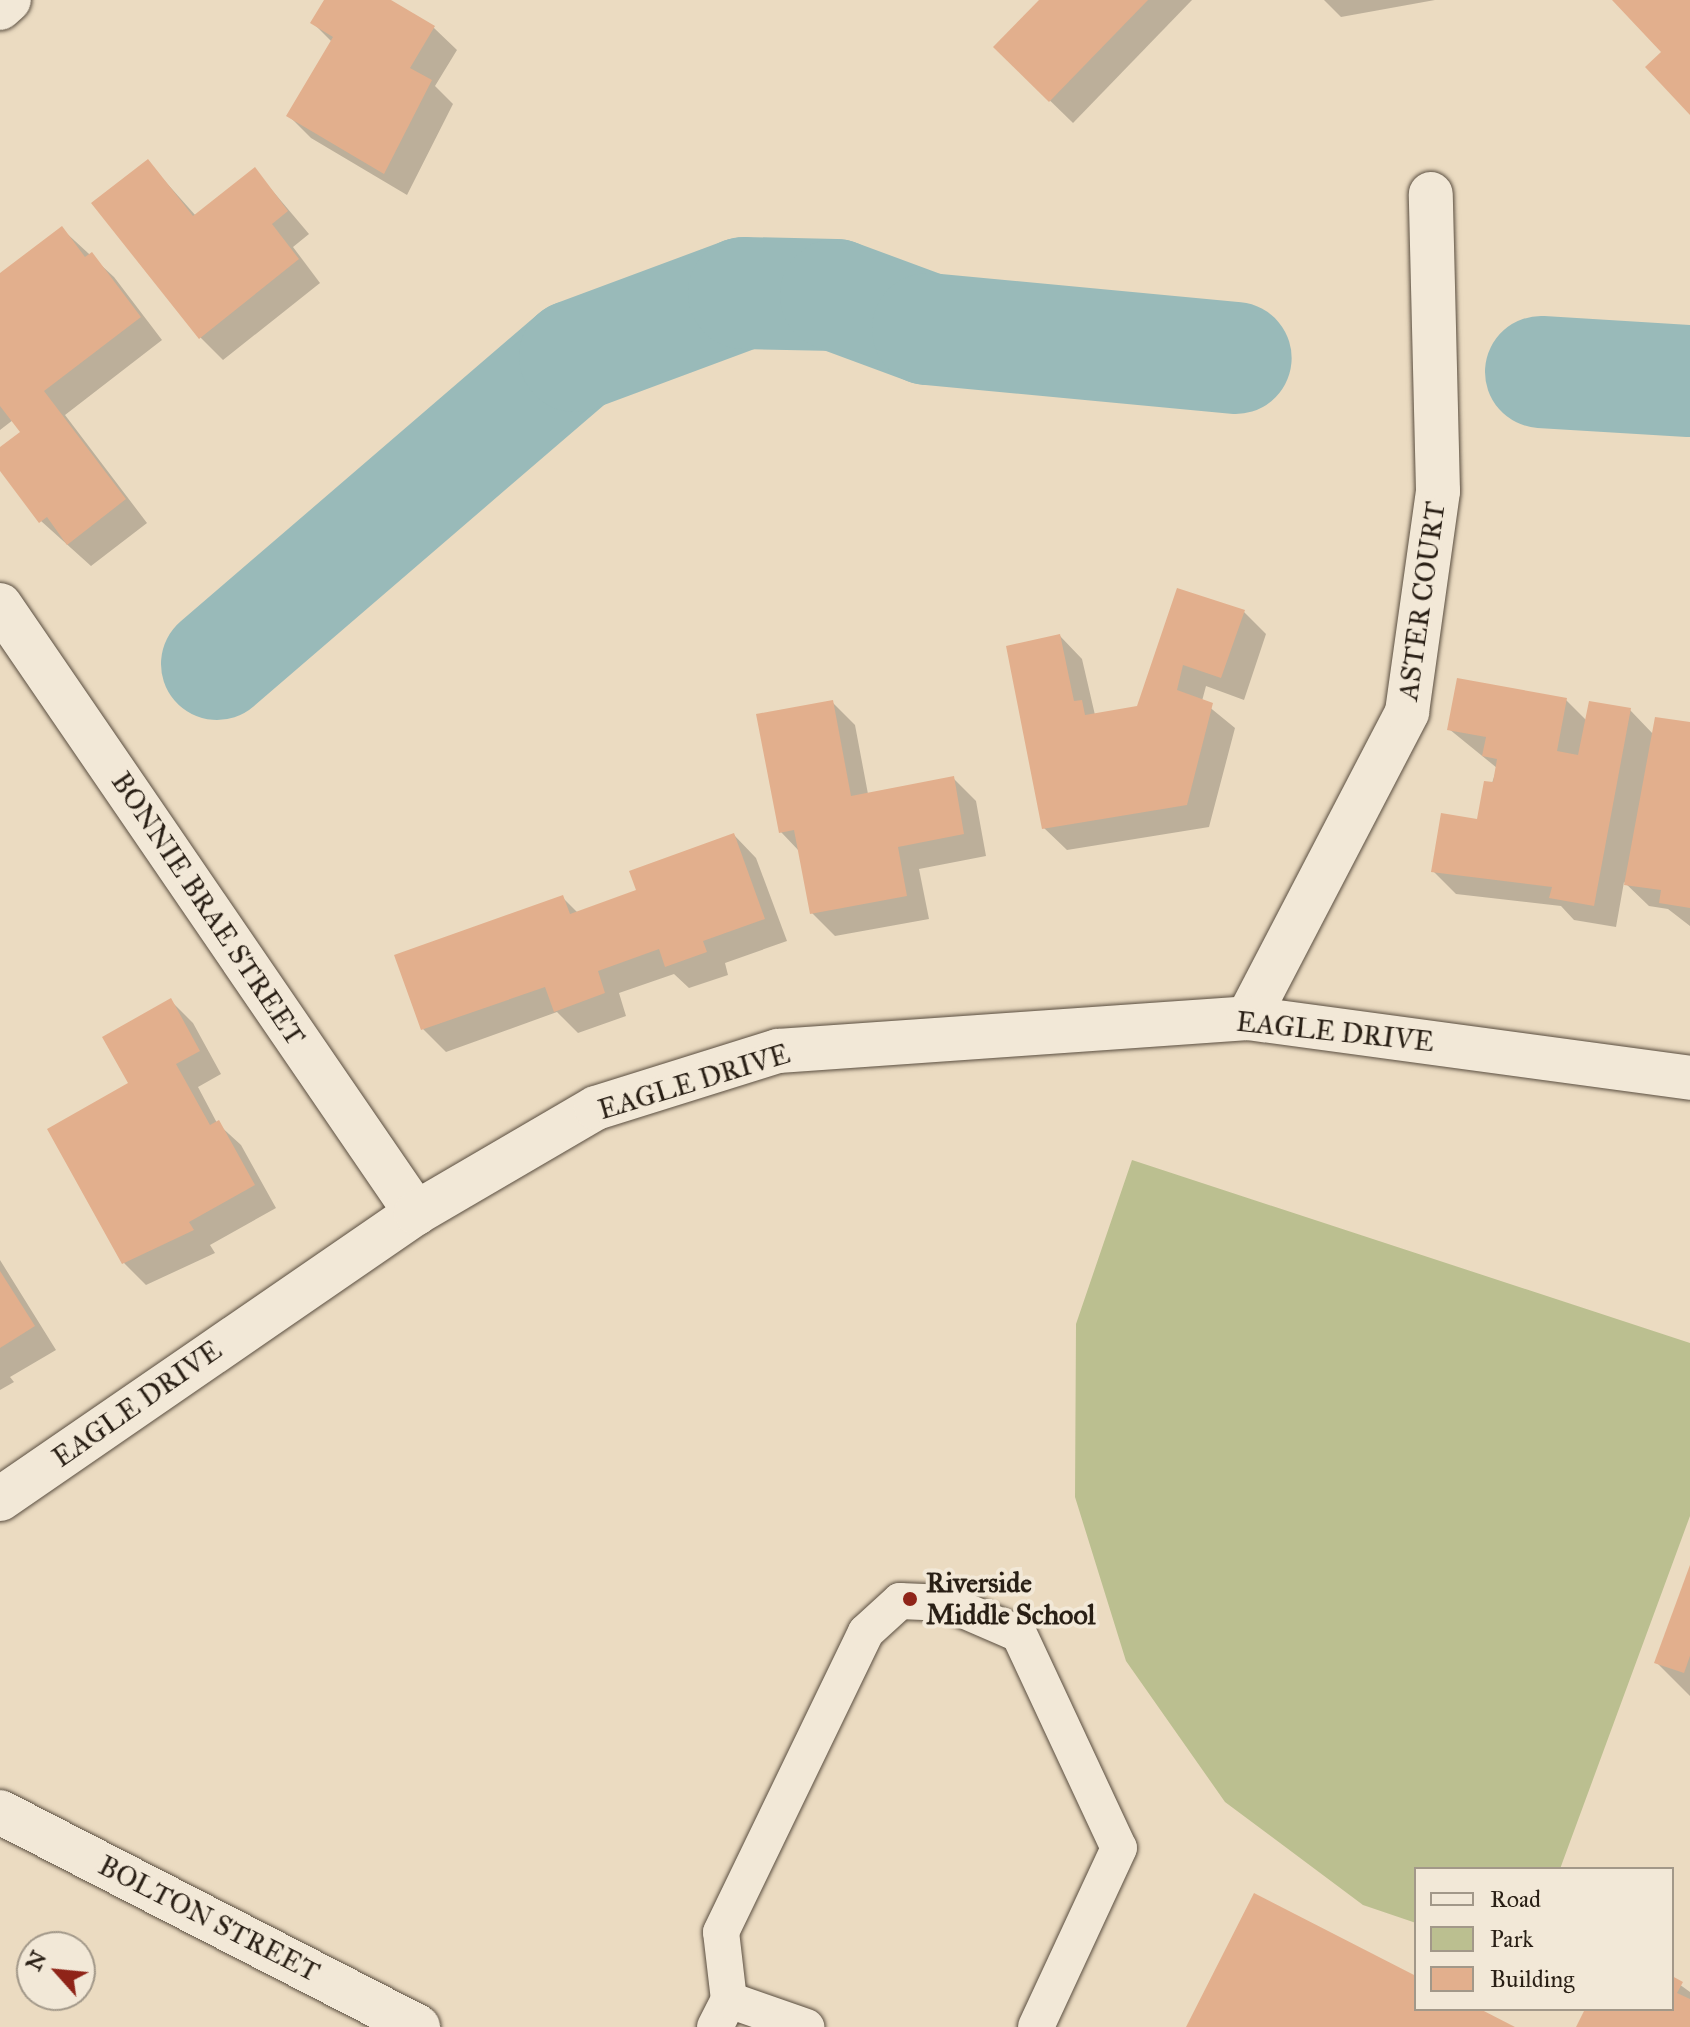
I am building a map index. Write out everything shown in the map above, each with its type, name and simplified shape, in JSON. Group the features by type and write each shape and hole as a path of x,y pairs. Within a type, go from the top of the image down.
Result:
{"street":[{"path":"0,8 9,0"},
{"name":"ASTER COURT","path":"1248,1018 1407,712 1438,491 1431,194"},
{"name":"BONNIE BRAE STREET","path":"0,605 416,1213"},
{"name":"EAGLE DRIVE","path":"0,1499 416,1213 596,1108 778,1051 1248,1018 1690,1078"},
{"name":"BOLTON STREET","path":"0,1812 418,2027"}],"lane":[{"path":"806,2027 722,2014 721,1932 866,1632 900,1601 947,1603 1019,1634 1119,1848 1036,2027"}],"green space":[{"path":"1132,1160 1690,1343 1690,1516 1561,1867 1414,1867 1414,1922 1363,1905 1225,1802 1126,1661 1075,1497 1076,1324"}],"building":[{"path":"324,0 391,0 435,26 410,68 432,80 384,174 286,116 333,37 310,23"},
{"path":"1039,0 1148,0 1049,102 993,47"},
{"path":"1612,0 1690,0 1690,115 1645,67 1661,52"},
{"path":"148,159 193,216 255,167 288,211 272,224 299,259 199,339 91,203"},
{"path":"62,226 85,257 92,252 141,317 44,391 126,499 67,545 47,517 39,523 0,471 0,447 20,432 0,406 0,273"},
{"path":"1177,588 1245,610 1221,678 1183,665 1177,690 1213,703 1187,805 1042,829 1006,646 1060,634 1074,701 1082,700 1085,715 1137,706"},
{"path":"1457,678 1567,698 1557,751 1578,755 1589,701 1631,708 1594,906 1549,898 1552,887 1431,872 1441,813 1477,819 1484,781 1493,782 1497,759 1482,756 1486,737 1447,730"},
{"path":"833,700 851,796 954,776 964,834 898,847 907,896 810,914 794,830 779,833 756,714"},
{"path":"1655,717 1690,722 1690,908 1659,903 1661,890 1624,885"},
{"path":"734,833 765,919 703,941 707,952 665,967 659,949 598,971 605,993 554,1012 545,987 421,1030 394,955 563,895 570,914 636,890 629,871"},
{"path":"171,998 200,1051 176,1064 210,1125 219,1120 255,1185 189,1222 194,1230 122,1264 47,1129 128,1083 102,1037"},
{"path":"0,1271 35,1326 0,1348"},
{"path":"1690,1565 1690,1656 1684,1673 1654,1663"},
{"path":"1254,1893 1414,1975 1414,2011 1484,2011 1515,2027 1186,2027"},
{"path":"1674,1977 1683,1982 1677,1993 1690,1999 1690,2027 1576,2027 1584,2011 1674,2011"}],"waterway":[{"path":"217,664 575,356 744,293 836,295 928,329 1236,358"},
{"path":"1541,372 1690,381"}],"place":[{"name":"Riverside Middle School","path":"910,1599"}]}
